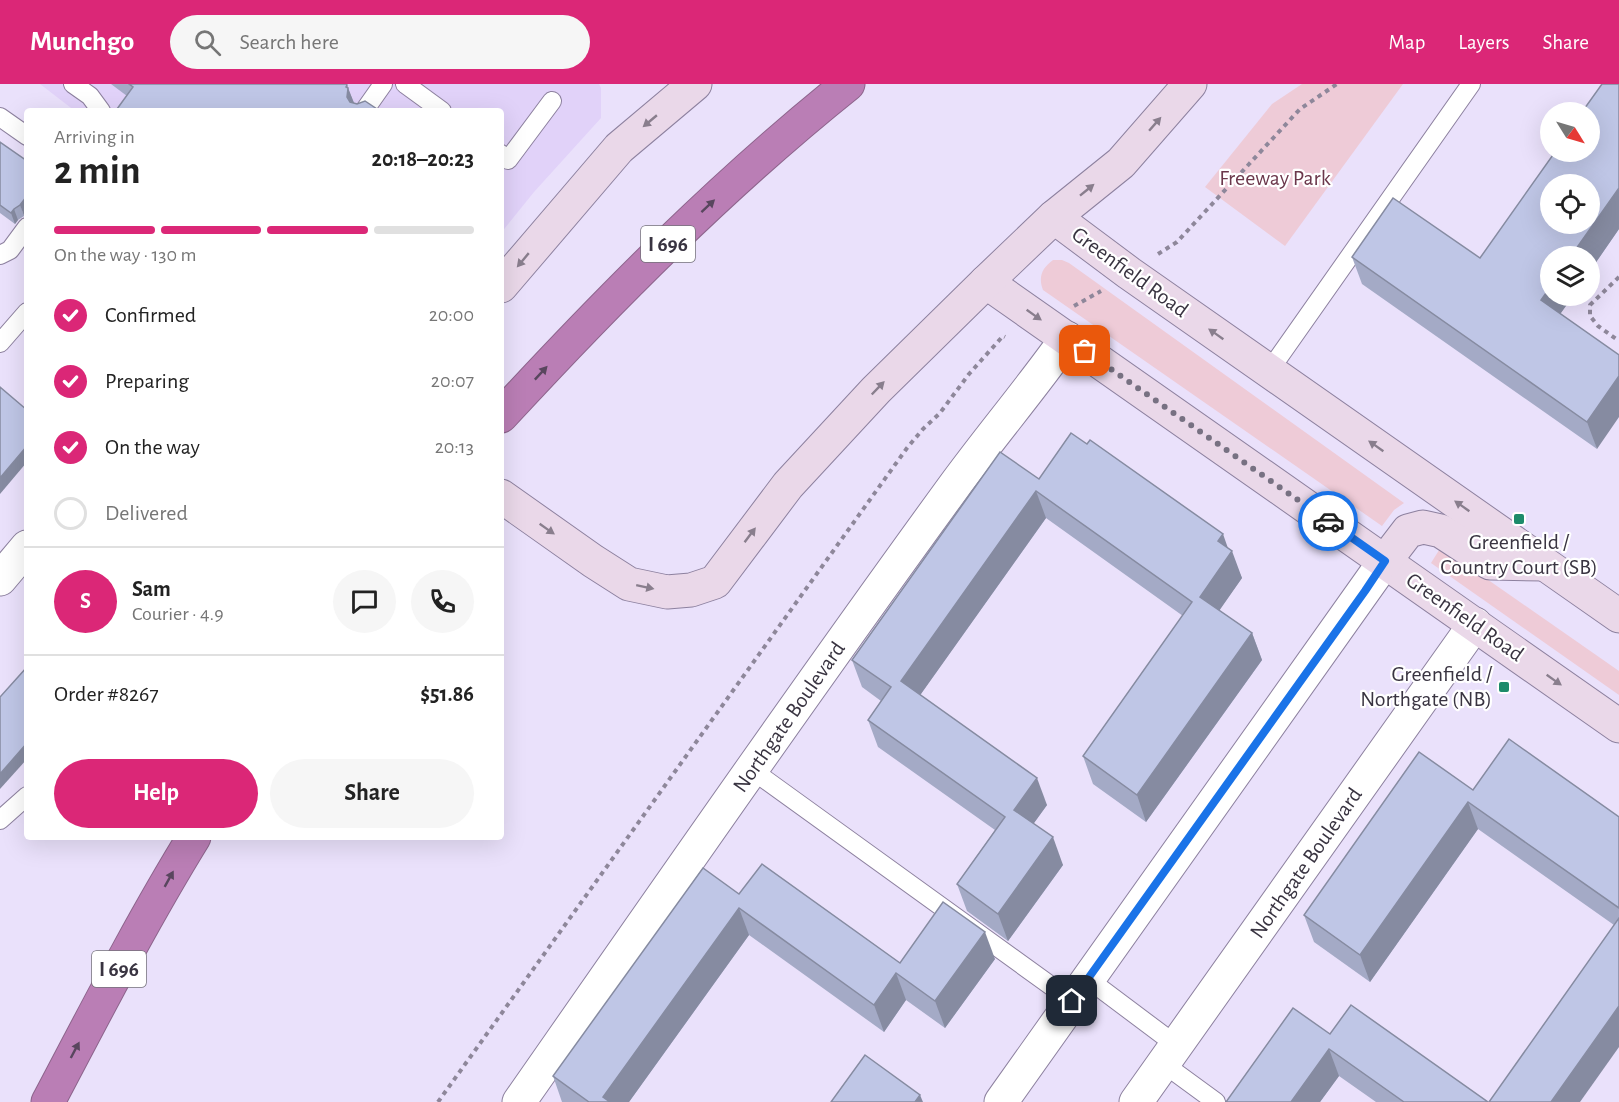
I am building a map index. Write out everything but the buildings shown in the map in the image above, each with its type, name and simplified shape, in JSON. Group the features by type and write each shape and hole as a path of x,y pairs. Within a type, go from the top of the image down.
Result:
{"highway":[{"name":"I 696","path":"504,414 586,326 668,244 751,166 848,84"},
{"name":"I 696","path":"48,1102 192,840"}],"main road":[{"path":"504,282 619,148 695,84"},
{"path":"504,498 629,584 667,592 691,590 715,582 788,485 876,390 1054,217 1121,163 1190,84"},
{"name":"Greenfield Road","path":"1054,217 1129,273 1619,616"},
{"name":"Greenfield Road","path":"986,282 1067,324 1385,561 1619,726"},
{"path":"1385,561 1408,531 1423,527 1441,531 1490,563 1544,564"}],"street":[{"name":"Northgate Boulevard","path":"519,1102 954,486 1047,366 1067,324"},
{"path":"0,579 24,551"},
{"path":"1000,1102 1385,561"},
{"name":"Northgate Boulevard","path":"1136,1102 1476,624"}],"lane":[{"path":"73,84 90,96 99,108"},
{"path":"366,108 383,84"},
{"path":"405,84 438,108"},
{"path":"1269,371 1471,84"},
{"path":"504,157 508,160 552,101"},
{"path":"0,117 24,134"},
{"path":"0,255 10,250 24,231"},
{"path":"0,343 24,315"},
{"path":"752,770 1080,990 1170,1055 1216,1102"},
{"path":"0,820 24,799"}],"path":[{"path":"1173,245 1300,109 1336,84"},
{"path":"1619,278 1590,305 1590,316 1598,326 1619,341"},
{"path":"1067,324 1105,289"},
{"path":"438,1102 907,448 940,413 969,374 1003,336"}],"shaded area":[{"path":"40,84 599,84 601,88 601,118 534,192 504,229 504,108 71,108"}],"green space":[{"name":"Freeway Park","path":"1302,84 1403,84 1285,246 1205,187 1272,104"},
{"path":"1053,260 1069,263 1404,503 1394,510 1382,526 1043,290 1042,273"},
{"path":"1441,547 1619,671 1619,695 1431,563"}],"way so far":[{"path":"1085,351 1328,521"}],"place":[{"name":"Greenfield / Country Court (SB)","path":"1519,519"},
{"name":"Greenfield / Northgate (NB)","path":"1504,687"}],"route":[{"path":"1072,1001 1385,561 1328,521"}]}
